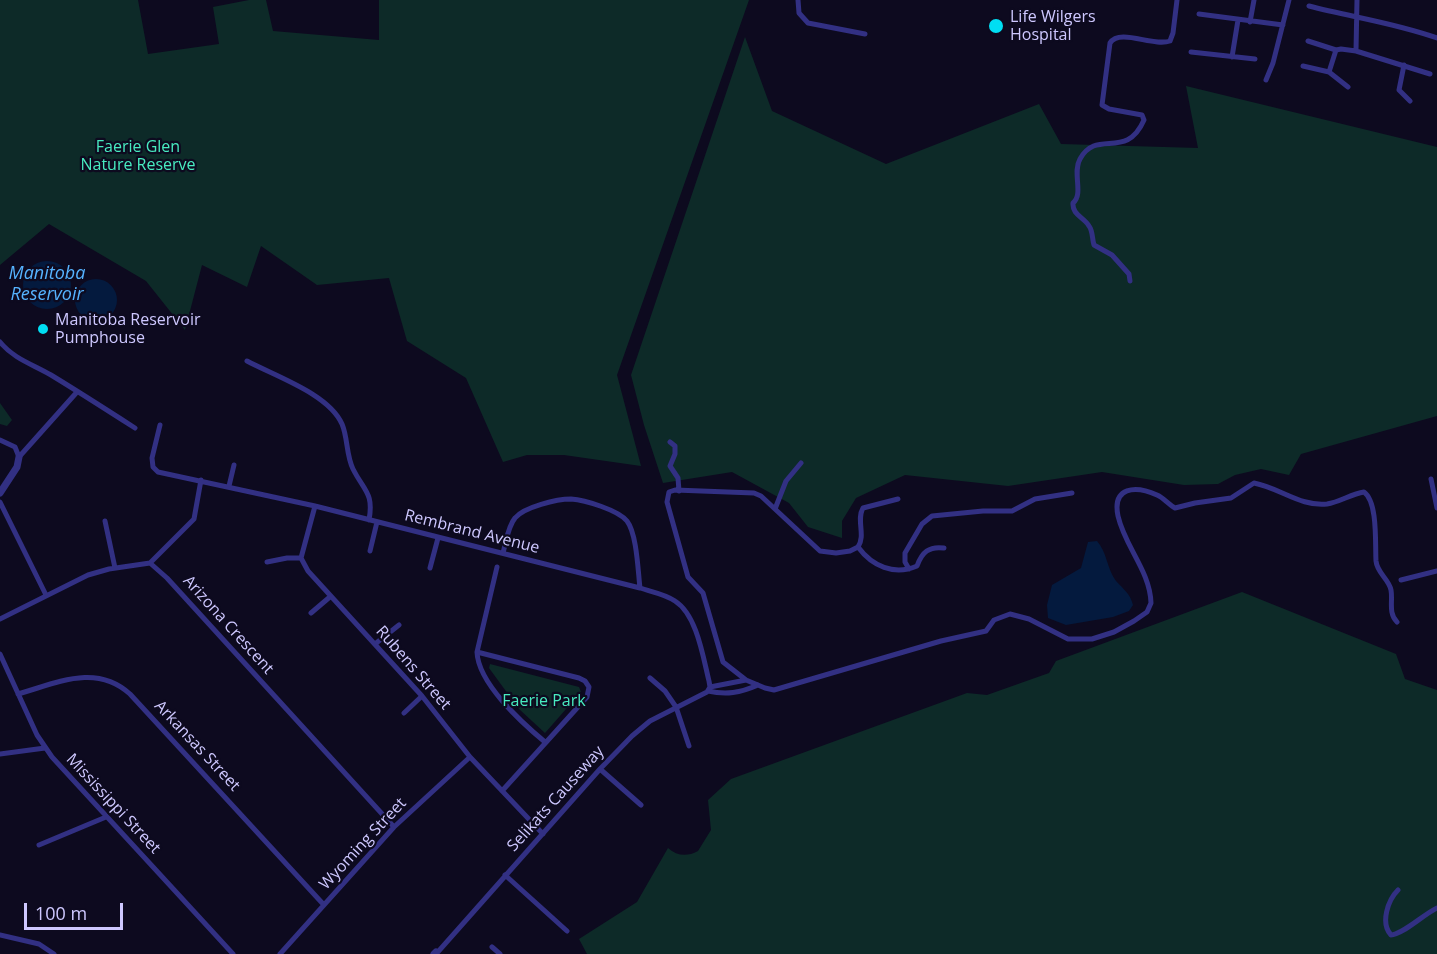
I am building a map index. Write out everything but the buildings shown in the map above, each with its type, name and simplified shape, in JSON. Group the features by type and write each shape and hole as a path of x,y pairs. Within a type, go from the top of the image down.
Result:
{"street":[{"path":"798,0 799,13 808,23 865,34"},
{"path":"1130,281 1129,274 1112,255 1094,245 1089,225 1072,208 1079,195 1076,182 1079,160 1086,151 1097,144 1123,143 1136,135 1144,116 1135,112 1108,109 1102,105 1110,43 1119,36 1162,42 1170,40 1173,33 1176,0"},
{"path":"1250,22 1254,0"},
{"path":"1266,81 1273,63 1289,0"},
{"path":"1356,51 1357,0"},
{"path":"1309,6 1404,27 1437,38"},
{"path":"1199,14 1283,25"},
{"path":"1232,57 1238,20"},
{"path":"1308,41 1336,50 1356,51 1430,74"},
{"path":"1329,72 1336,50"},
{"path":"1191,52 1255,59"},
{"path":"1404,65 1399,90 1410,101"},
{"path":"1304,66 1329,72 1348,87"},
{"path":"0,342 6,350 20,360 51,375 135,428"},
{"path":"247,361 304,390 334,410 343,426 354,470 370,495 372,505 369,520"},
{"path":"0,493 17,466 19,457 77,392"},
{"name":"Rembrand Avenue","path":"160,426 152,458 153,467 158,472 315,506 640,588 667,597 677,602 685,610 693,624 709,686"},
{"path":"0,440 15,447 19,457"},
{"path":"670,442 675,446 675,450 670,466 678,478 679,491"},
{"path":"776,509 786,481 801,463"},
{"path":"229,486 234,465"},
{"path":"1431,479 1437,508"},
{"path":"0,619 88,575 150,563 194,519 201,480"},
{"path":"898,499 863,508 860,517 862,538 858,547 850,551 824,552 814,546 761,496 752,493 669,492 666,498 688,577 703,593 723,662 746,680 770,689 940,641 984,632 996,619 1010,614 1020,615 1064,638 1073,640 1098,637 1120,629 1145,613 1151,603 1146,579 1118,515 1119,498 1128,490 1155,494 1175,508 1231,498 1254,483 1304,502 1321,504 1331,504 1364,492 1371,501 1376,532 1377,564 1390,586 1392,614 1397,622"},
{"path":"909,569 905,562 905,553 922,524 932,516 1012,511 1031,500 1072,492"},
{"path":"503,553 512,523 518,515 551,503 578,500 611,510 627,521 631,531 640,588"},
{"path":"0,502 46,595"},
{"path":"267,562 301,558 315,506"},
{"path":"105,521 115,568"},
{"path":"370,551 377,522"},
{"path":"430,568 438,538"},
{"path":"858,547 884,568 895,571 917,566 923,553 929,549 944,548"},
{"name":"Rubens Street","path":"301,558 311,575 422,696 470,757 543,834"},
{"name":"Arizona Crescent","path":"150,563 167,578 394,826"},
{"path":"497,567 477,652 479,666 518,718 546,742"},
{"path":"1401,580 1437,571"},
{"path":"310,614 331,596"},
{"path":"375,644 399,625"},
{"path":"477,652 570,675 588,684 587,696 502,790"},
{"name":"Mississippi Street","path":"0,654 45,748 233,954"},
{"name":"Arkansas Street","path":"18,694 84,677 104,678 120,685 139,702 324,904"},
{"path":"650,678 665,691 676,707 689,746"},
{"path":"709,686 746,680"},
{"path":"709,686 729,694 758,686"},
{"name":"Selikats Causeway","path":"436,953 600,769 645,725 709,686"},
{"path":"404,713 422,696"},
{"path":"0,754 45,748"},
{"name":"Wyoming Street","path":"280,954 394,826 470,757"},
{"path":"600,769 641,805"},
{"path":"39,845 106,817"},
{"path":"505,875 567,931"},
{"path":"1398,890 1388,905 1387,930 1390,935 1398,934 1424,914 1437,908"},
{"path":"0,935 39,944 54,954"},
{"path":"492,947 500,954"}],"green space":[{"name":"Faerie Glen Nature Reserve","path":"0,0 138,0 148,54 219,44 213,7 249,0 266,0 273,31 379,40 379,0 749,0 617,375 641,466 564,455 527,455 503,462 466,378 407,341 389,278 317,285 261,246 247,287 202,265 185,330 146,281 49,224 0,265"},
{"path":"745,37 772,111 886,164 1039,104 1061,144 1198,148 1186,86 1437,147 1437,416 1301,454 1289,475 1261,469 1235,475 1218,484 1184,485 1102,472 1008,486 905,475 856,498 842,521 842,538 808,527 789,503 732,472 663,483 631,375"},
{"path":"0,403 12,420 7,426 0,424"},
{"path":"1242,592 1396,654 1405,679 1437,690 1437,954 587,954 579,939 637,902 668,848 682,855 698,851 711,830 708,800 731,779 967,693 987,695 1049,673 1056,661"},
{"name":"Faerie Park","path":"490,664 579,687 581,692 545,733 519,709 489,668"}],"water":[{"name":"Manitoba Reservoir","path":"47,261 64,268 71,285 64,302 47,309 30,302 23,285 30,268"},
{"name":"Manitoba Reservoir","path":"96,279 111,285 117,300 111,315 96,321 81,315 75,300 81,285"},
{"path":"1097,541 1113,576 1133,605 1129,611 1113,617 1066,625 1048,618 1047,605 1052,585 1081,568 1088,542"}],"place":[{"name":"Life Wilgers Hospital","path":"996,26"},
{"name":"Manitoba Reservoir Pumphouse","path":"43,329"}]}
